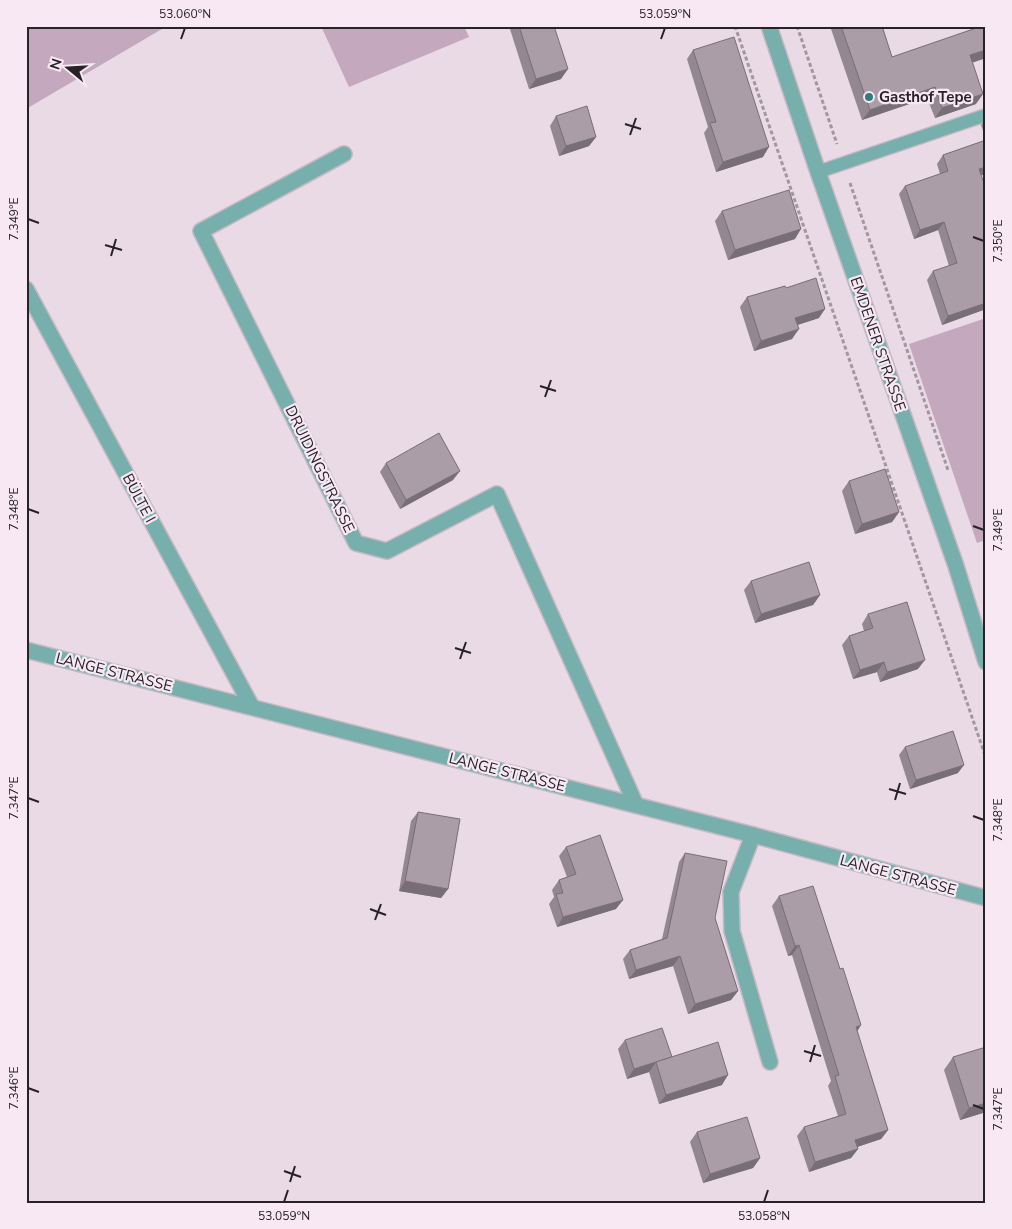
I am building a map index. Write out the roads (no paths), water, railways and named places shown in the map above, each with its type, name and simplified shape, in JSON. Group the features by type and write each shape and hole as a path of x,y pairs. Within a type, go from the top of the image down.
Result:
{"street":[{"name":"EMDENER STRASSE","path":"769,26 818,172 953,556 986,662"},
{"name":"DRUIDINGSTRASSE","path":"344,154 201,230 356,543 387,551 497,494 636,805"},
{"name":"BÜLTE I","path":"26,289 252,707"},
{"name":"LANGE STRASSE","path":"26,650 753,835 986,898"},
{"path":"753,835 731,892 732,931 770,1062"}],"lane":[{"path":"818,172 986,115"}],"place":[{"name":"Gasthof Tepe","path":"869,97"}]}
